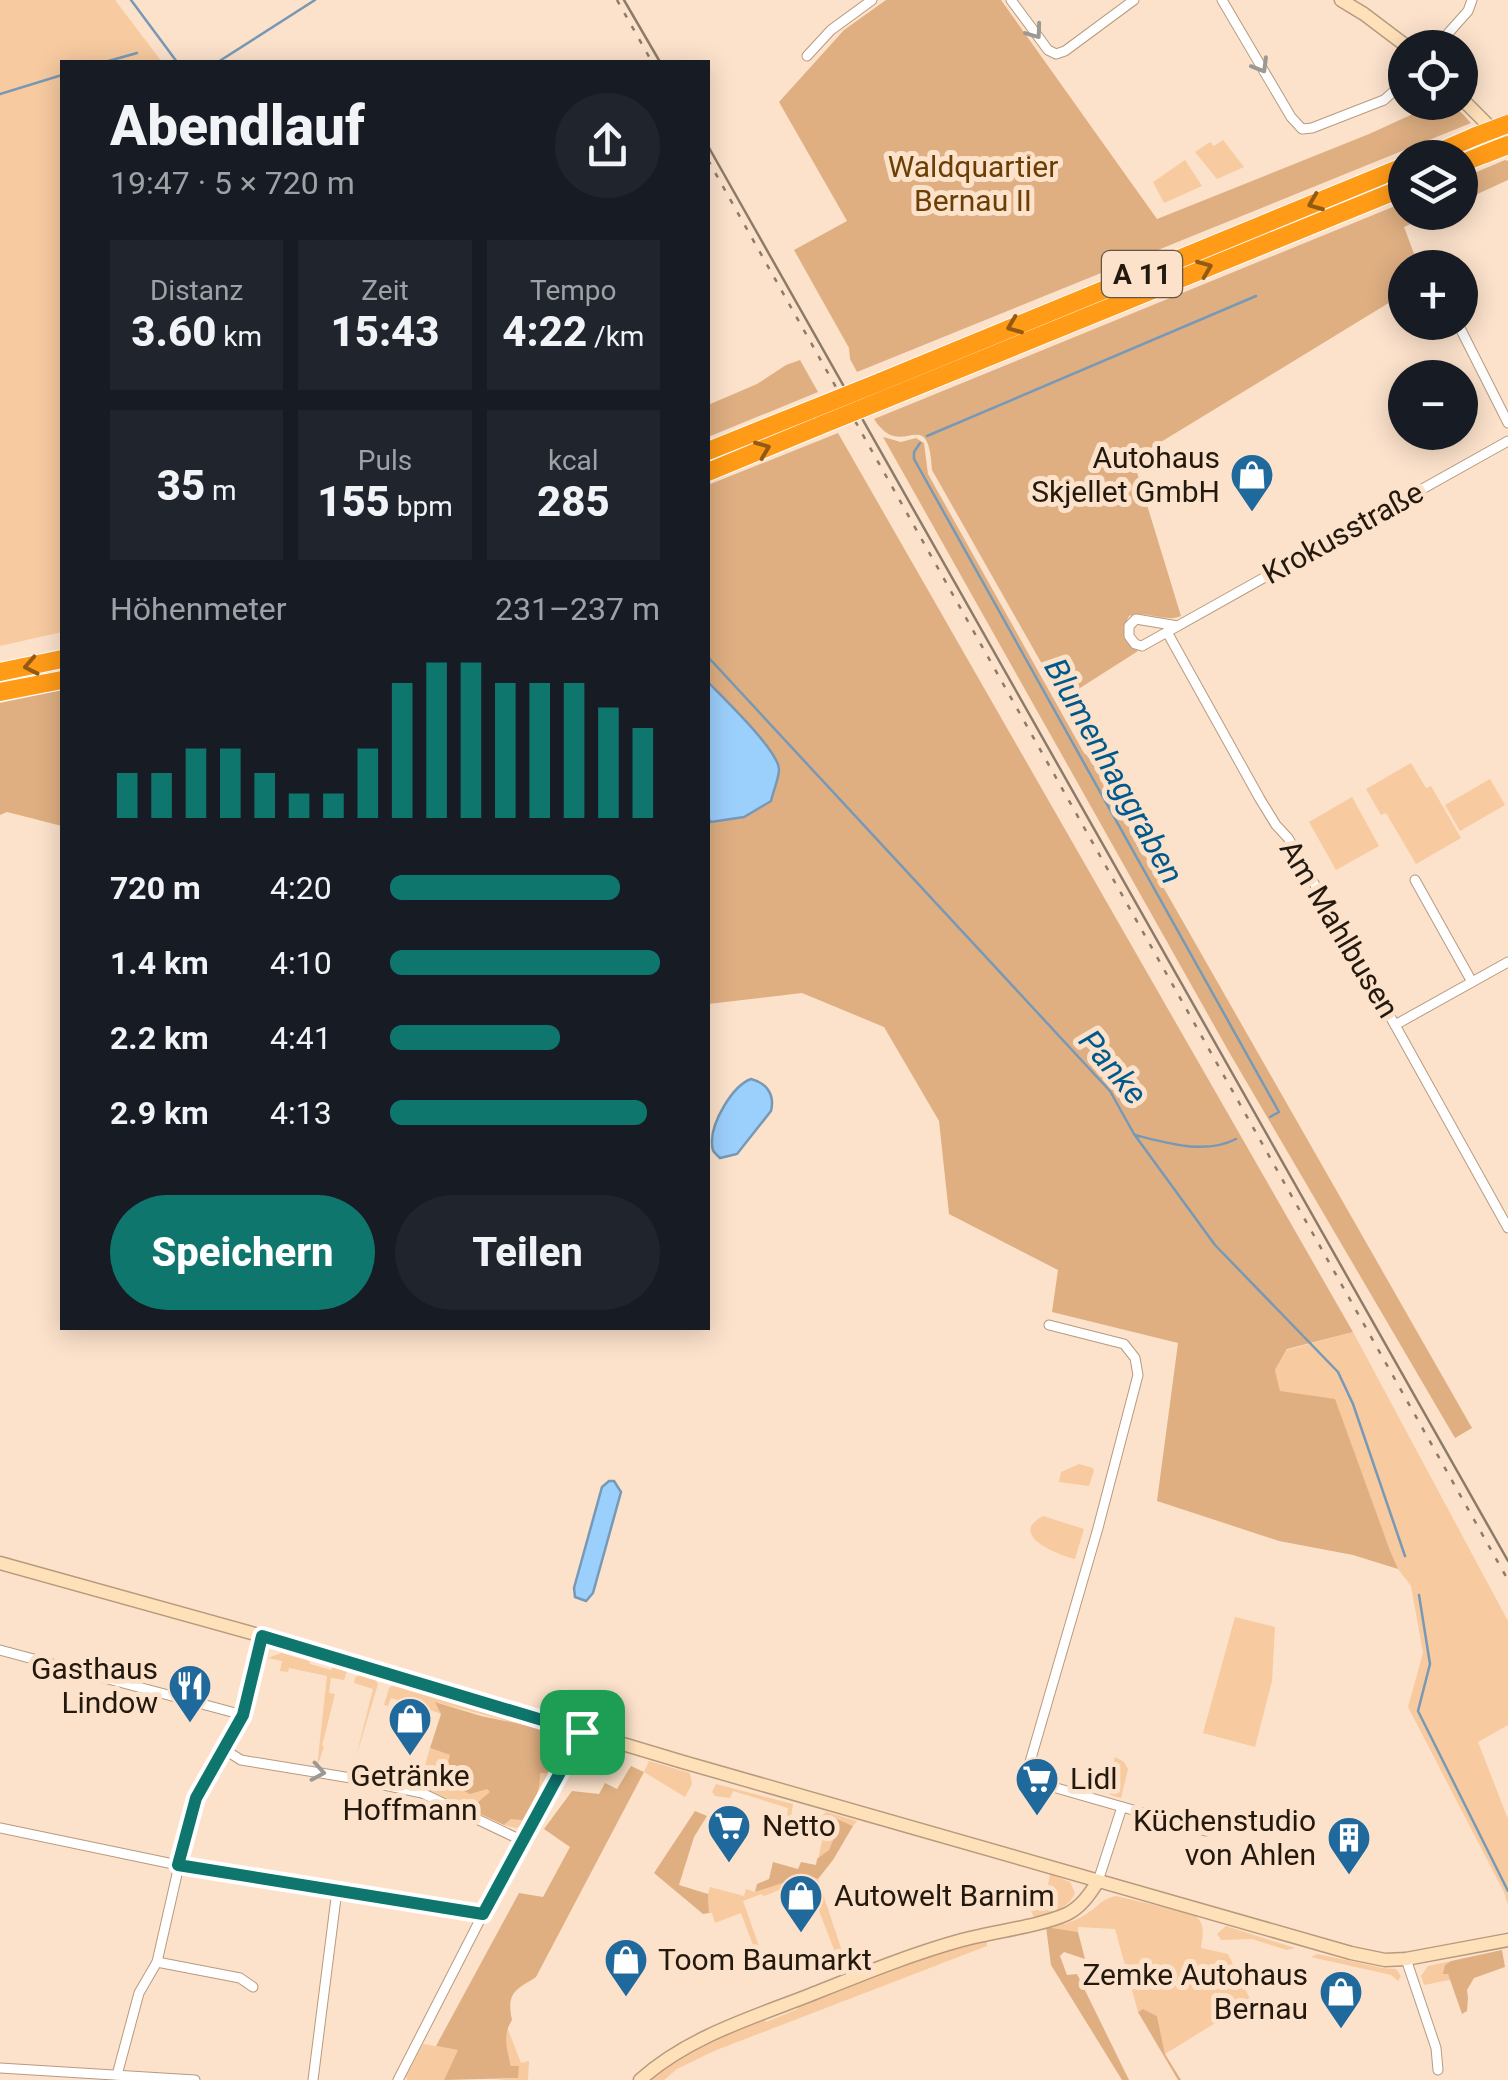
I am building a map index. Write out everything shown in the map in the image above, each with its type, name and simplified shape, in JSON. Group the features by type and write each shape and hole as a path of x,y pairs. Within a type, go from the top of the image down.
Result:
{"highway":[{"path":"1480,145 1508,124"},
{"path":"1480,145 1508,146"},
{"name":"A 11","path":"884,390 1388,173"},
{"name":"A 11","path":"710,450 814,418 1388,194"},
{"name":"A 11","path":"710,471 814,418"},
{"path":"0,672 60,660"},
{"path":"0,692 60,680"}],"main road":[{"path":"1341,0 1388,33"},
{"path":"1478,115 1508,146"},
{"path":"0,1564 262,1636 1352,1953 1406,1960 1508,1940"},
{"path":"640,2080 700,2038 865,1973 958,1940 1068,1913 1098,1881"}],"street":[{"path":"807,56 831,30 872,0"},
{"path":"1011,0 1048,50 1056,54 1134,0"},
{"path":"1222,0 1291,117 1302,129 1388,96"},
{"path":"1450,30 1475,1"},
{"path":"1466,340 1508,424"},
{"name":"Krokusstraße","path":"1178,626 1136,619 1129,626 1129,636 1142,646 1178,626 1508,441"},
{"name":"Am Mahlbusen","path":"1167,632 1222,734 1276,826 1288,838 1396,1025 1508,1228"},
{"path":"1415,880 1472,982"},
{"path":"1396,1025 1508,962"},
{"path":"1049,1324 1124,1344 1134,1358 1138,1375 1098,1528 1024,1779 1206,1831"},
{"path":"117,2076 139,1993 157,1962 196,1798 243,1715 262,1636"},
{"path":"0,1650 243,1715"},
{"path":"398,2080 582,1732"},
{"path":"224,1750 242,1760 422,1792 523,1841"},
{"path":"1098,1881 1122,1807"},
{"path":"0,1828 178,1865 483,1914"},
{"path":"313,2080 337,1890"},
{"path":"1406,1960 1436,2048 1438,2070"},
{"path":"157,1962 240,1978 253,1987"},
{"path":"0,2068 195,2080"}],"shaded area":[{"path":"0,0 115,0 160,60 60,60 60,632 0,646"},
{"path":"1223,140 1244,167 1217,179 1195,152 1210,142 1214,146"},
{"path":"1185,160 1202,186 1164,203 1153,182"},
{"path":"1411,763 1426,788 1431,786 1461,838 1416,864 1386,813 1381,815 1366,789"},
{"path":"1490,779 1505,805 1460,831 1445,805"},
{"path":"1352,797 1379,846 1336,870 1309,822"},
{"path":"1353,1332 1508,1621 1508,1725 1478,1742 1508,1819 1508,1905 1408,1707 1423,1653 1411,1586 1280,1391 1275,1370 1287,1350"},
{"path":"1079,1464 1093,1468 1089,1486 1059,1482 1061,1472"},
{"path":"1043,1516 1084,1529 1075,1559 1048,1549 1033,1537 1033,1523"},
{"path":"1235,1617 1275,1627 1272,1681 1255,1747 1203,1733"},
{"path":"281,1653 331,1670 334,1665 347,1671 344,1680 331,1678 329,1693 335,1694 317,1767 327,1676 289,1668 288,1672 280,1671 282,1661 268,1658"},
{"path":"361,1673 373,1676 378,1684 356,1757 373,1689 354,1683"},
{"path":"397,1683 557,1730 565,1737 568,1749 528,1823 516,1828 504,1825 516,1819 540,1773 547,1773 562,1750 532,1730 437,1702 442,1714 391,1698 388,1706 384,1705 389,1688"},
{"path":"430,1748 450,1755 491,1792 478,1802 478,1813 420,1783"},
{"path":"1115,1757 1128,1769 1121,1798 1108,1794"},
{"path":"649,1761 690,1773 692,1784 685,1797 644,1772"},
{"path":"716,1784 793,1804 791,1817 787,1816 788,1808 733,1791 730,1798 715,1796 712,1792"},
{"path":"826,1812 857,1821 853,1826 827,1816 835,1834 829,1851 818,1859 825,1828 818,1825"},
{"path":"1050,1874 1070,1882 1075,1893 1063,1907 1034,1917 1029,1907 1045,1902"},
{"path":"807,1875 818,1879 842,1951 835,1952 809,1885 795,1884 743,1901 759,1946 754,1948 741,1913 715,1923 709,1913 710,1887 744,1896 746,1889 755,1892"},
{"path":"1116,1896 1197,1917 1202,1925 1201,1948 1228,1954 1251,2001 1165,2054 1157,2016 1143,2009 1138,2012 1115,1929 1078,1927 1078,1932 1046,1927 1078,1919"},
{"path":"1226,1926 1295,1948 1287,1950 1252,1939 1221,1940 1217,1934"},
{"path":"987,1938 987,1946 714,2051 664,2080 650,2080 690,2052 735,2031 917,1960"},
{"path":"1317,1954 1396,1969 1401,1976 1398,1981 1391,1975 1311,1957"},
{"path":"1451,1961 1445,1965 1450,1980 1424,1985 1421,1976 1428,1966"},
{"path":"507,2027 521,2063 529,2061 528,2080 493,2080 518,2078 508,2054"},
{"path":"423,2044 459,2050 444,2080 407,2080"}],"green space":[{"name":"Waldquartier Bernau II","path":"886,0 1001,0 1157,219 1400,120 1471,123 1429,140 1388,140 1388,157 857,372 849,348 794,250 847,221 779,102 844,30"},
{"path":"1508,161 1508,180 1478,194 1478,171"},
{"path":"1388,209 1388,230 1405,230 1413,250 1388,250 1388,303 1133,459 1181,616 1129,616 1126,635 1138,651 1066,697 1055,687 932,470 925,439 919,435 894,436 874,419"},
{"path":"800,360 818,392 710,436 710,404 757,384"},
{"path":"838,433 1353,1332 1287,1349 1275,1370 1280,1391 1335,1399 1398,1569 1353,1555 1279,1541 1157,1501 1178,1343 1052,1312 1058,1270 949,1214 939,1121 884,1027 802,993 710,1004 710,821 766,745 710,684 710,484"},
{"path":"883,437 901,442 916,438 924,443 928,474 1472,1428 1455,1438 1229,1052"},
{"path":"60,690 60,825 7,812 0,815 0,703"},
{"path":"435,1702 539,1728 543,1735 560,1740 562,1750 547,1773 540,1773 536,1798 522,1820 511,1819 504,1825 478,1813 478,1802 490,1792 487,1789 470,1794 462,1790 461,1777 447,1766 450,1755 430,1748 441,1714"},
{"path":"631,1766 644,1772 536,1977 512,1998 506,2042 511,2066 519,2066 518,2078 444,2080 458,2050 436,2046 519,1893 543,1897 570,1847 544,1829 572,1791 599,1794 605,1783 617,1789"},
{"path":"695,1811 707,1816 694,1837 679,1885 708,1894 709,1913 703,1914 654,1873"},
{"path":"827,1815 853,1826 818,1879 807,1875 755,1892 757,1884 769,1879 773,1862 798,1869 801,1862 816,1865 835,1835 825,1828"},
{"path":"1046,1927 1078,1932 1085,1959 1064,1952 1060,1956 1067,1975 1077,1974 1129,2080 1122,2080 1051,1965"},
{"path":"1502,1950 1505,1967 1474,1978 1467,1990 1467,2011 1462,2014 1448,1974 1443,1974 1445,1965"},
{"path":"1143,2009 1157,2016 1165,2054 1181,2080 1138,2012"}],"water":[{"path":"710,684 760,737 779,769 771,801 744,817 711,822"},
{"path":"751,1079 769,1090 771,1111 737,1154 720,1158 712,1148 715,1126 730,1097"},
{"path":"614,1481 621,1492 593,1593 586,1601 575,1597 574,1588 602,1487"}],"waterway":[{"name":"Panke","path":"131,0 176,60"},
{"path":"221,60 315,0"},
{"path":"112,60 137,53"},
{"path":"0,94 60,76"},
{"path":"927,436 1256,296"},
{"name":"Blumenhaggraben","path":"920,443 914,459 1279,1112 1270,1117"},
{"name":"Panke","path":"710,659 1110,1091 1134,1134 1215,1245 1338,1372 1353,1404 1405,1556"},
{"path":"1135,1135 1199,1147 1236,1139"},
{"name":"Panke","path":"1419,1595 1430,1664 1418,1711 1508,1891"}],"tram line":[{"path":"624,0 659,60"},
{"path":"710,150 1508,1561"}],"railway":[{"path":"617,0 651,60"},
{"path":"710,164 1508,1580"}],"place":[{"name":"Autohaus Skjellet GmbH","path":"1252,513"},
{"name":"Gasthaus Lindow","path":"190,1724"},
{"name":"Getränke Hoffmann","path":"410,1757"},
{"name":"Lidl","path":"1037,1817"},
{"name":"Netto","path":"729,1864"},
{"name":"Küchenstudio von Ahlen","path":"1349,1876"},
{"name":"Autowelt Barnim","path":"801,1934"},
{"name":"Toom Baumarkt","path":"626,1998"},
{"name":"Zemke Autohaus Bernau","path":"1341,2030"}],"route":[{"path":"262,1636 582,1732 483,1914 178,1865 196,1798 243,1715 262,1636"}]}
